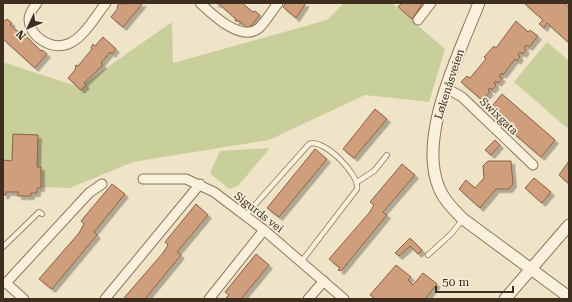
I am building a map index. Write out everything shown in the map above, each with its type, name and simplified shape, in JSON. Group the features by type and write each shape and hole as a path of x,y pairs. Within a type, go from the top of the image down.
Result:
{"street":[{"path":"38,3 32,10 29,19 35,34 48,44 60,46 70,43 81,34 106,3"},
{"path":"200,3 219,22 232,28 252,31 258,28 278,3"},
{"path":"418,20 432,3"},
{"name":"Løkenåsveien","path":"479,3 439,108 435,133 434,164 438,186 444,197 463,220 569,297"},
{"name":"Swixgata","path":"446,88 462,97 533,165"},
{"name":"Sigurds vei","path":"143,178 186,179 200,184 246,215 344,299"},
{"path":"24,299 6,283 89,193 102,184"},
{"path":"105,299 200,184"},
{"path":"505,299 569,225"},
{"path":"210,299 264,230"},
{"path":"308,299 324,281"}],"lane":[{"path":"246,215 310,143 318,144 331,151 357,182 358,189 301,262"},
{"path":"357,182 374,171 387,155"},
{"path":"3,247 39,212 42,214"},
{"path":"428,255 451,234 463,220"}],"green space":[{"path":"344,3 392,3 445,49 429,102 365,95 269,140 133,162 70,188 3,186 3,62 79,87 172,22 173,63 327,20"},
{"path":"547,42 569,61 569,125 567,128 514,82"},
{"path":"270,148 238,186 229,189 210,173 220,151"}],"building":[{"path":"119,3 143,3 123,27 111,17 118,8"},
{"path":"214,3 242,3 253,12 255,11 260,15 248,29 239,21 235,21 236,19 219,4"},
{"path":"286,3 306,3 296,18 283,7"},
{"path":"402,3 423,3 412,19 398,7"},
{"path":"524,3 564,3 569,7 569,43 547,23 544,28 539,24 543,20"},
{"path":"7,19 12,23 10,25 21,34 22,32 41,51 42,50 47,54 35,68 3,39 3,22"},
{"path":"516,21 528,32 530,30 538,36 529,47 526,45 524,48 526,50 523,54 520,52 518,55 520,57 517,61 515,59 503,75 502,73 499,76 502,78 498,83 496,81 494,83 496,85 492,90 490,88 488,90 490,92 482,100 461,82 467,76 470,78 486,59 484,57 494,46 496,48"},
{"path":"103,37 116,49 112,54 110,52 101,63 103,65 84,83 86,85 81,90 68,78 75,70 76,65 78,66 92,49 93,44 95,46"},
{"path":"502,94 555,140 541,157 488,111"},
{"path":"375,109 387,119 354,158 343,149"},
{"path":"13,134 38,135 37,167 41,167 41,188 37,188 37,193 31,193 31,196 18,196 18,192 6,192 6,195 3,195 3,160 12,161"},
{"path":"495,140 500,145 491,155 485,150"},
{"path":"315,149 327,159 279,217 267,208"},
{"path":"488,161 511,161 513,184 509,189 496,189 480,208 459,189 466,180 475,188 484,178 483,166"},
{"path":"569,161 569,184 559,175"},
{"path":"402,164 415,175 383,212 387,215 341,271 338,270 340,268 329,259 369,213 374,205 370,202"},
{"path":"534,178 551,192 542,203 525,188"},
{"path":"112,184 125,194 94,232 97,235 52,289 39,279 79,233 84,224 81,221"},
{"path":"196,204 208,215 177,252 181,255 145,299 123,299 163,253 168,245 165,242"},
{"path":"410,238 422,250 418,254 410,246 399,256 395,253"},
{"path":"256,254 269,265 241,299 225,299 229,295 225,292"},
{"path":"396,265 411,277 408,280 413,285 423,273 437,284 425,299 375,299 370,295"}]}
